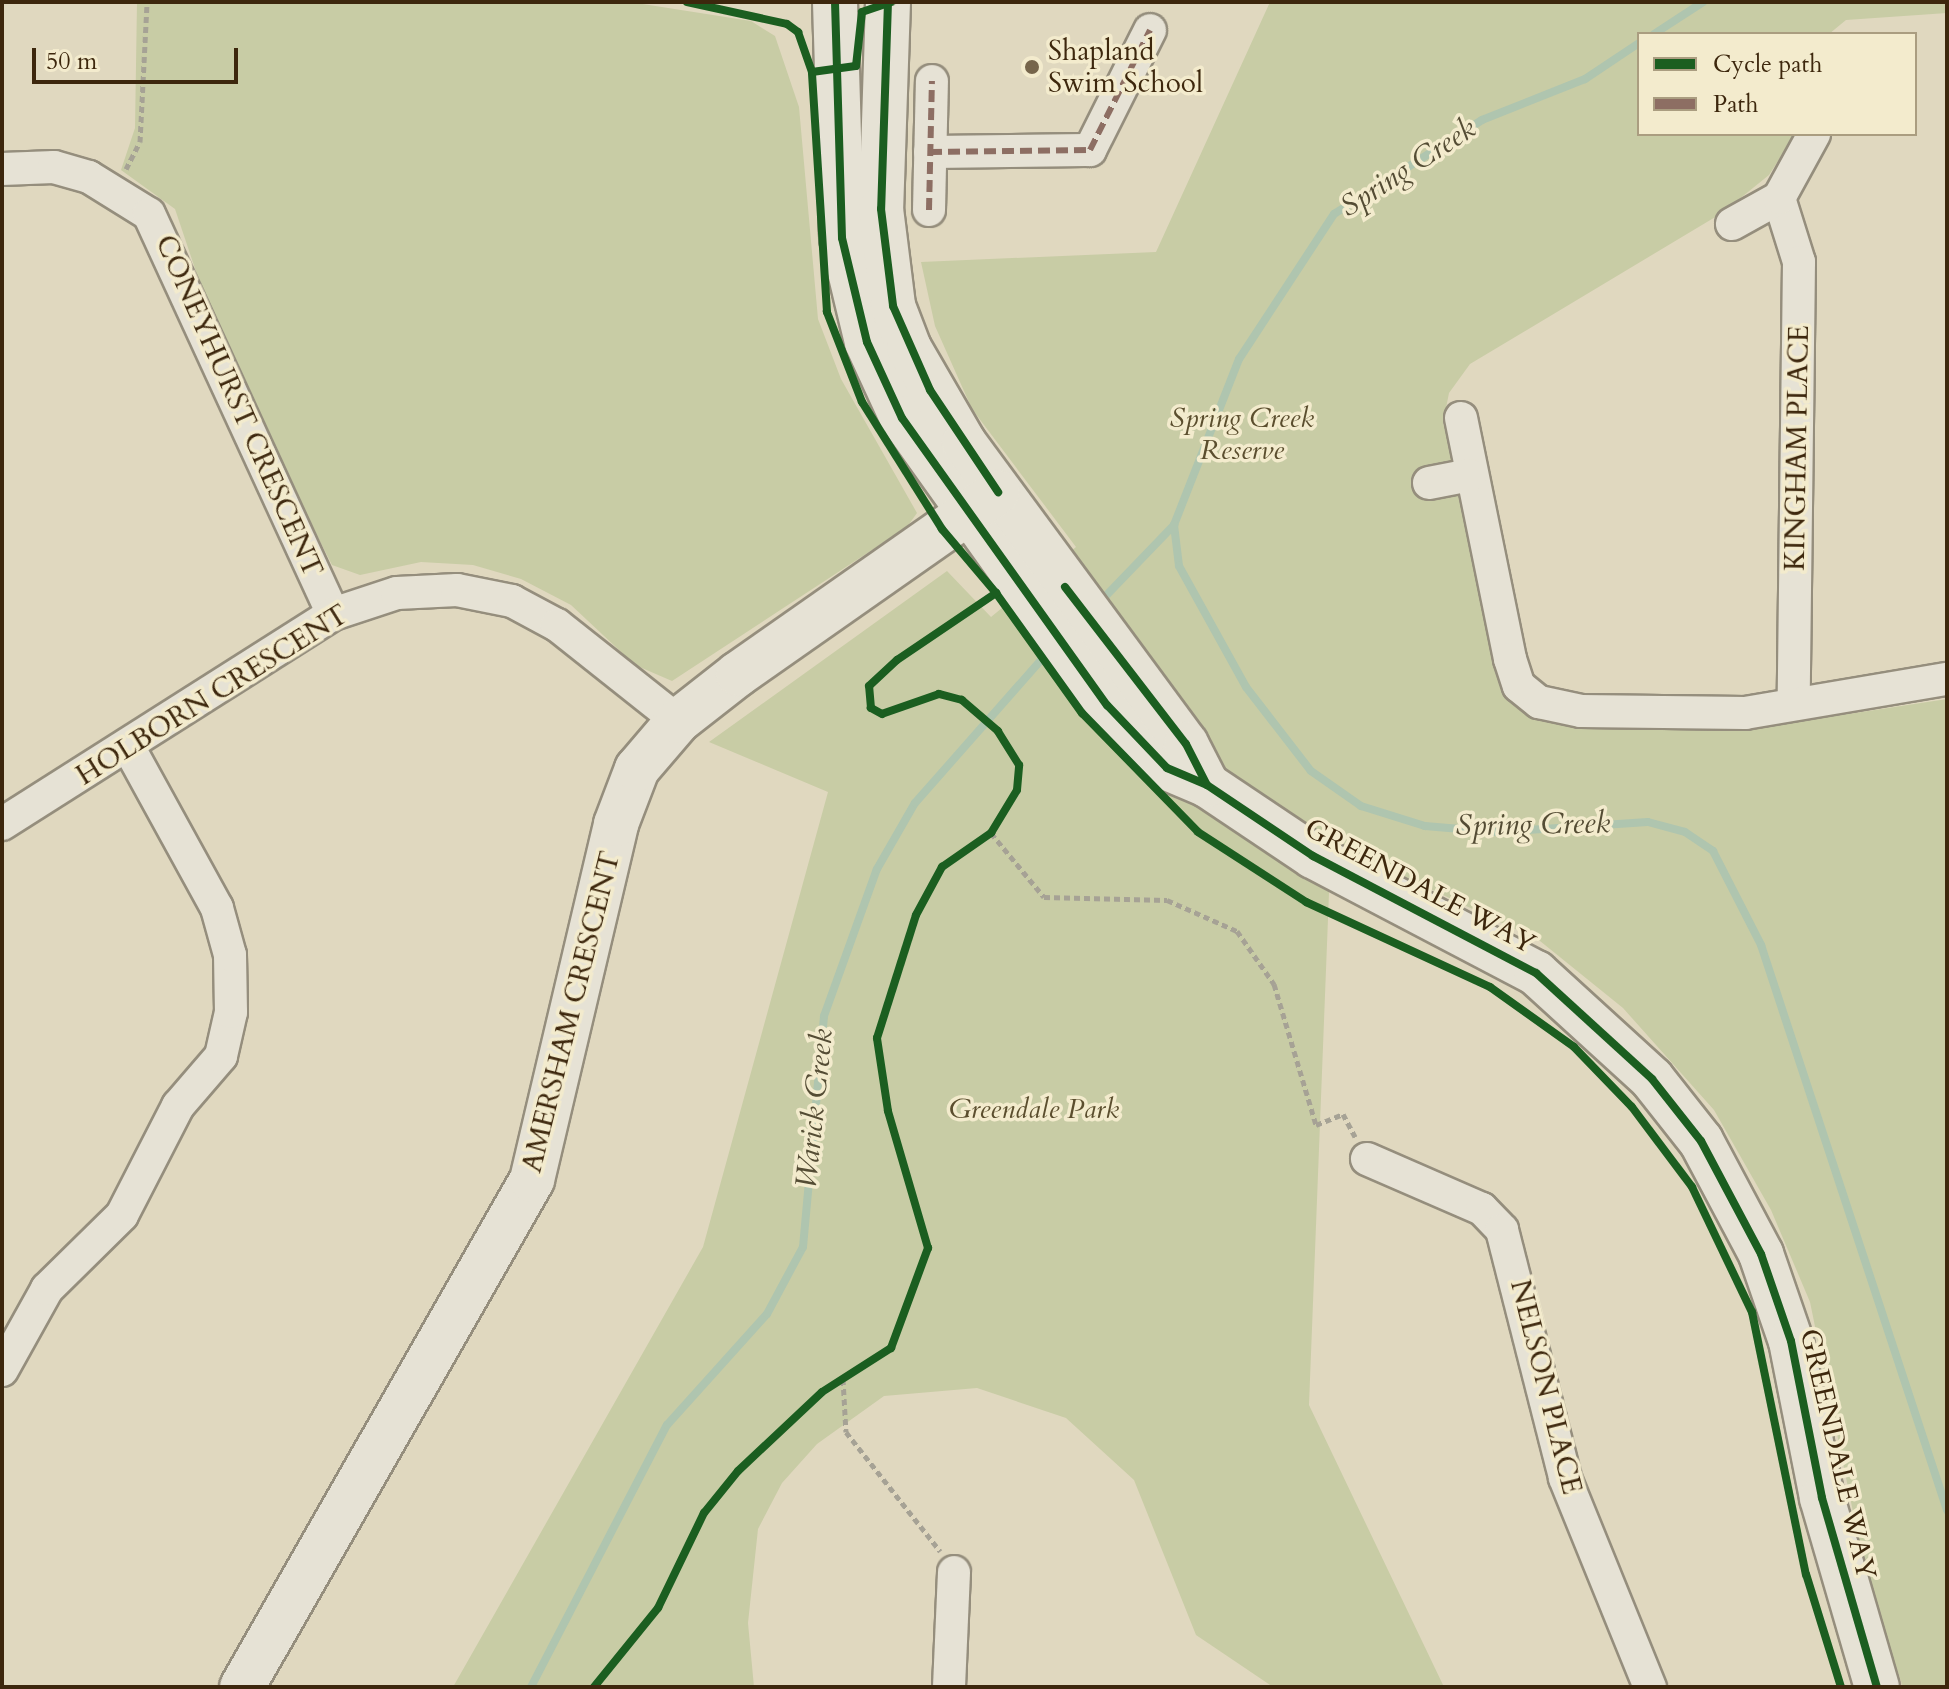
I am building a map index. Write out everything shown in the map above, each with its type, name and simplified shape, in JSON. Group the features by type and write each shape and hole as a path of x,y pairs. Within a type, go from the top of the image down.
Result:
{"street":[{"path":"802,2 839,74"},
{"name":"GREENDALE WAY","path":"835,2 840,213 856,306 902,418 982,503 1121,694 1167,768 1207,785 1302,849 1536,973 1652,1079 1701,1141 1761,1254 1791,1341 1822,1498 1877,1687"},
{"name":"GREENDALE WAY","path":"888,2 881,209 893,306 982,503"},
{"path":"930,152 1090,150 1150,30"},
{"path":"929,210 932,81"},
{"path":"1732,224 1779,198 1813,136"},
{"name":"CONEYHURST CRESCENT","path":"2,169 54,167 116,188 166,240 198,329 333,614"},
{"name":"KINGHAM PLACE","path":"1779,198 1799,262 1794,702"},
{"path":"1461,418 1470,475 1510,659 1519,686 1539,702 1581,711 1714,714 1947,679"},
{"path":"1429,483 1470,475"},
{"name":"AMERSHAM CRESCENT","path":"242,1687 532,1180 616,824 637,769 678,721 982,503"},
{"name":"HOLBORN CRESCENT","path":"2,824 333,614 397,593 457,590 512,601 557,625 678,721"},
{"path":"2,1370 47,1289 122,1215 178,1106 221,1056 231,1012 230,955 217,908 128,746"},
{"name":"NELSON PLACE","path":"1367,1159 1482,1209 1502,1230 1565,1478 1650,1687"},
{"path":"949,1687 954,1572"}],"path":[{"path":"116,188 140,142 147,2"},
{"path":"979,841 991,833 998,822"},
{"path":"991,833 1044,897 1167,900 1237,931 1274,984 1316,1125 1343,1114 1367,1159"},
{"path":"833,1385 853,1374"},
{"path":"843,1379 846,1432 954,1572"}],"green space":[{"path":"137,2 630,2 751,21 775,36 799,107 818,319 841,379 917,513 907,527 672,681 635,665 571,605 521,579 473,565 421,562 360,575 332,565 220,343 175,209 121,170 135,128"},
{"path":"1270,2 1947,2 1947,13 1846,20 1831,32 1637,32 1637,136 1794,136 1769,175 1722,213 1470,364 1449,393 1443,423 1509,685 1590,727 1744,730 1947,699 1947,1687 1903,1687 1868,1585 1810,1302 1771,1210 1714,1110 1623,1008 1540,941 1331,842 1309,1405 1444,1687 1273,1687 1196,1635 1134,1480 1066,1418 977,1388 884,1396 817,1444 782,1483 758,1529 748,1623 754,1687 453,1687 703,1247 828,792 709,742 947,571 991,617 1076,547 972,409 935,326 921,262 1156,252"}],"waterway":[{"name":"Spring Creek","path":"1657,32 1703,2"},
{"name":"Spring Creek","path":"1637,44 1585,79 1482,120 1334,214 1239,359 1174,525 1179,566 1246,687 1311,771 1361,806 1425,826 1496,832 1648,822 1685,832 1713,851 1761,945 1947,1510"},
{"name":"Warick Creek","path":"1098,604 1174,525"},
{"name":"Warick Creek","path":"531,1687 667,1425 767,1314 803,1247 824,1016 877,869 915,803 1051,649"}],"marked path":[{"path":"930,152 1090,150 1150,30"},
{"path":"929,210 932,81"}],"cycle path":[{"path":"687,2 787,24 798,32 812,72"},
{"path":"835,2 842,238 867,342 902,418 1107,705 1167,768 1207,785 1313,856 1536,973 1652,1079 1701,1141 1761,1254 1791,1341 1822,1498 1877,1687"},
{"path":"888,2 881,209 893,306 930,390 998,492"},
{"path":"594,1687 658,1608 704,1513 738,1471 822,1392 891,1348 928,1248 888,1111 877,1038 916,915 942,867 991,833 1017,790 1019,765 998,731 962,700 939,694 882,714 871,708 869,686 897,660 996,593 942,529 862,402 827,312 812,72 856,66 862,12 891,2"},
{"path":"1065,587 1186,744 1207,785"},
{"path":"996,593 1082,713 1198,832 1306,902 1490,987 1574,1047 1632,1107 1692,1187 1752,1312 1806,1574 1841,1687"}],"place":[{"name":"Shapland Swim School","path":"1032,67"}],"park label":[{"name":"Spring Creek Reserve","path":"1242,434"},
{"name":"Greendale Park","path":"1034,1109"}]}
